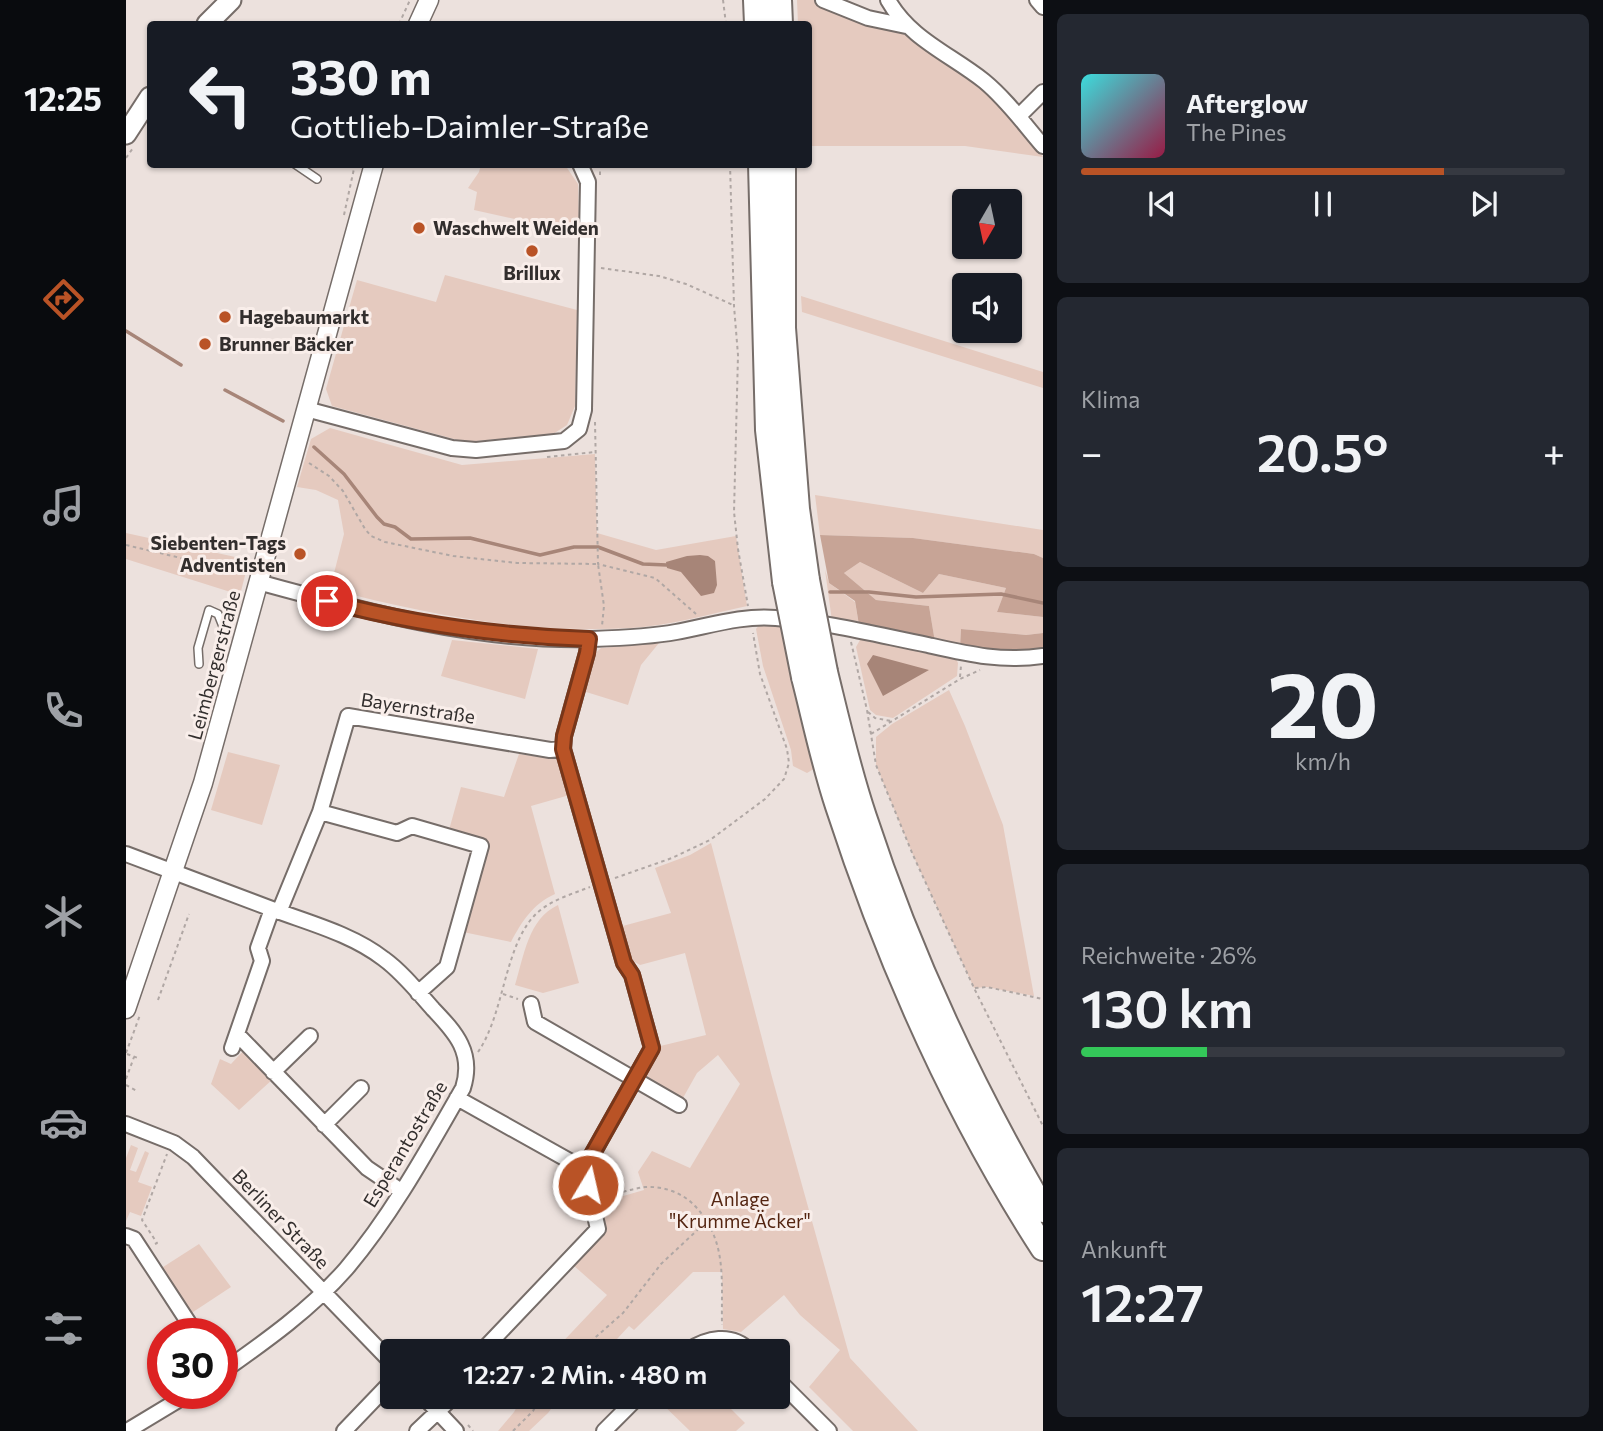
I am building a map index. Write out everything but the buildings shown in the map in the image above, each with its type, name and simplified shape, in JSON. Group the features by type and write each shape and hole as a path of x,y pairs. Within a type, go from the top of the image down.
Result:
{"highway":[{"path":"756,0 757,21"},
{"path":"779,0 780,21"},
{"path":"761,168 768,430 837,804 882,933 933,1052 1003,1186 1043,1248"},
{"path":"783,168 783,328 795,484 796,581"},
{"path":"815,675 899,917 945,1025 1043,1210"}],"main road":[{"path":"210,21 232,0"},
{"path":"126,134 147,102"}],"street":[{"path":"419,21 429,0"},
{"path":"824,0 868,18 906,26"},
{"path":"888,0 906,26 985,82 1019,116 1043,146"},
{"path":"1037,0 1043,7"},
{"path":"1019,116 1043,92"},
{"name":"Leimbergerstraße","path":"135,1008 174,872 204,783 253,578 306,409 373,168"},
{"path":"306,409 465,450 557,443 574,435 581,426 583,414 587,303 587,182 582,168"},
{"path":"253,578 358,610 424,623 513,635 589,639 657,635 751,618 775,618 1000,659 1043,656"},
{"path":"493,1339 597,1229 584,1169 652,1048 632,975 624,963 563,749 589,639"},
{"name":"Bayernstraße","path":"401,1191 367,1168 274,1072 234,1041 262,961 258,947 320,812 348,716 550,750 563,749"},
{"path":"320,812 397,832 412,827 481,846 447,967 418,993"},
{"path":"126,854 366,947 386,960 457,1034 467,1059"},
{"path":"531,1004 535,1022 678,1105"},
{"path":"274,1072 310,1036"},
{"name":"Esperantostraße","path":"238,1361 324,1292 366,1244 457,1098 465,1080 467,1059"},
{"path":"324,1125 361,1088"},
{"path":"457,1098 584,1169"},
{"name":"Berliner Straße","path":"126,1125 174,1143 193,1157 380,1350"},
{"path":"126,1236 134,1239 186,1318"},
{"path":"790,1392 829,1431"},
{"path":"344,1431 380,1394"},
{"path":"127,1431 163,1409"},
{"path":"610,1429 628,1409"},
{"path":"417,1431 438,1411 456,1431"}],"lane":[{"path":"301,168 317,178"},
{"path":"199,664 198,648 209,610 218,614 224,629"}],"path":[{"path":"400,21 410,0"},
{"path":"723,0 726,21"},
{"path":"467,1059 475,1057 482,1046 520,936 533,918 550,903 672,858 710,839 765,799 784,779 789,763 787,749 760,674 734,512 738,355 730,168"},
{"path":"598,268 659,276 686,284 734,306"},
{"path":"538,457 595,452 598,564 604,606 601,629"},
{"path":"305,461 329,476 343,491 365,529 371,536 385,542 453,556 517,564 598,564 649,575 663,583 699,617 689,620"},
{"path":"126,545 253,578"},
{"path":"850,630 876,765 913,855 974,988 1043,1126"},
{"path":"870,735 960,678 1000,659"},
{"path":"867,710 875,718 892,721"},
{"path":"158,1000 189,914"},
{"path":"974,988 987,987 1043,999"},
{"path":"502,994 531,1004"},
{"path":"126,1079 136,1058 126,1053 135,1008"},
{"path":"126,1085 137,1091"},
{"path":"143,1252 157,1243 142,1220 169,1149"},
{"path":"591,1200 645,1188 664,1189 690,1200 708,1221 717,1238 720,1253 722,1330"},
{"path":"593,1339 622,1313 661,1264 708,1221"},
{"path":"513,1431 534,1409"}],"green space":[{"path":"797,0 815,0 845,14 905,34 982,87 1014,119 1043,157 965,146 812,146 812,21 798,21"},
{"path":"480,168 567,168 578,184 579,228 528,222 474,210 477,192 468,188"},
{"path":"445,275 577,310 575,406 567,425 553,434 465,442 332,406 326,389 357,280 436,302"},
{"path":"801,296 1043,372 1043,388 802,312"},
{"path":"330,428 462,465 595,454 597,533 656,550 736,536 747,606 645,627 555,628 441,614 330,589 344,534 338,500 316,490 297,487 311,439"},
{"path":"815,495 1043,530 1043,558 1034,554 913,538 820,535"},
{"path":"126,533 249,560 240,595 126,559"},
{"path":"860,562 923,593 939,574 1006,588 997,612 1043,617 1043,633 1026,635 961,629 960,647 935,642 929,606 876,600 844,573"},
{"path":"825,570 829,583 855,602 859,625 832,621"},
{"path":"760,624 783,625 817,767 807,773 793,766 791,750 763,666 756,629"},
{"path":"866,638 954,655 958,663 957,676 893,718 876,715 870,710 856,647 860,640"},
{"path":"452,640 538,649 525,699 441,676"},
{"path":"659,643 641,665 628,705 583,691 589,659 601,648"},
{"path":"949,690 1003,825 1034,996 987,987 974,988 913,855 876,765 876,737 892,724"},
{"path":"228,752 280,765 262,825 211,810"},
{"path":"519,754 561,760 573,794 531,806 555,894 529,914 511,942 463,932 487,841 449,830 461,787 504,797"},
{"name":"Anlage \"Krumme Äcker\"","path":"711,843 850,1358 918,1431 853,1431 809,1387 840,1350 800,1315 784,1295 741,1332 723,1329 722,1272 693,1272 634,1330 629,1326 617,1339 565,1339 607,1295 573,1265 605,1230 599,1203 644,1190 638,1172 652,1151 690,1168 740,1084 718,1055 697,1073 679,1105 634,1079 652,1048 706,1035 685,953 640,965 628,958 619,927 671,913 655,868 690,855"},
{"path":"558,905 579,983 543,993 515,985 534,929 548,911"},
{"path":"245,1049 273,1079 239,1110 211,1084 220,1059 231,1064"},
{"path":"131,1145 138,1148 130,1170 136,1172 145,1151 149,1153 138,1182 152,1187 141,1216 130,1212 126,1221 126,1158"},
{"path":"199,1244 231,1287 190,1314 160,1269"},
{"path":"516,1409 551,1409 529,1431 498,1431"},
{"path":"667,1409 731,1409 745,1423 736,1431 690,1431"}],"shaded area":[{"path":"820,535 913,538 1034,554 1043,558 1043,617 997,612 1006,588 939,574 923,593 860,562 844,573 876,600 929,606 935,642 859,625 855,601 829,583"},
{"path":"700,555 715,561 717,585 714,593 701,596 681,572 667,568 666,562"},
{"path":"961,629 1026,635 1043,633 1043,652 1001,655 960,647"},
{"path":"873,655 929,670 883,696 867,664"}],"waterway":[{"path":"126,331 181,365"},
{"path":"225,390 283,421"},
{"path":"314,447 344,474 384,524 395,527 411,539 470,538 540,555 574,547 598,547 643,564 667,565"},
{"path":"830,592 869,592 916,597 1001,594 1043,603"}],"place":[{"name":"Waschwelt Weiden","path":"419,228"},
{"name":"Brillux","path":"532,251"},
{"name":"Hagebaumarkt","path":"225,317"},
{"name":"Brunner Bäcker","path":"205,344"},
{"name":"Siebenten-Tags Adventisten","path":"300,554"}],"route":[{"path":"327,601 392,618 481,632 589,639 563,749 624,963 632,975 652,1048 584,1169 588,1185"}]}
